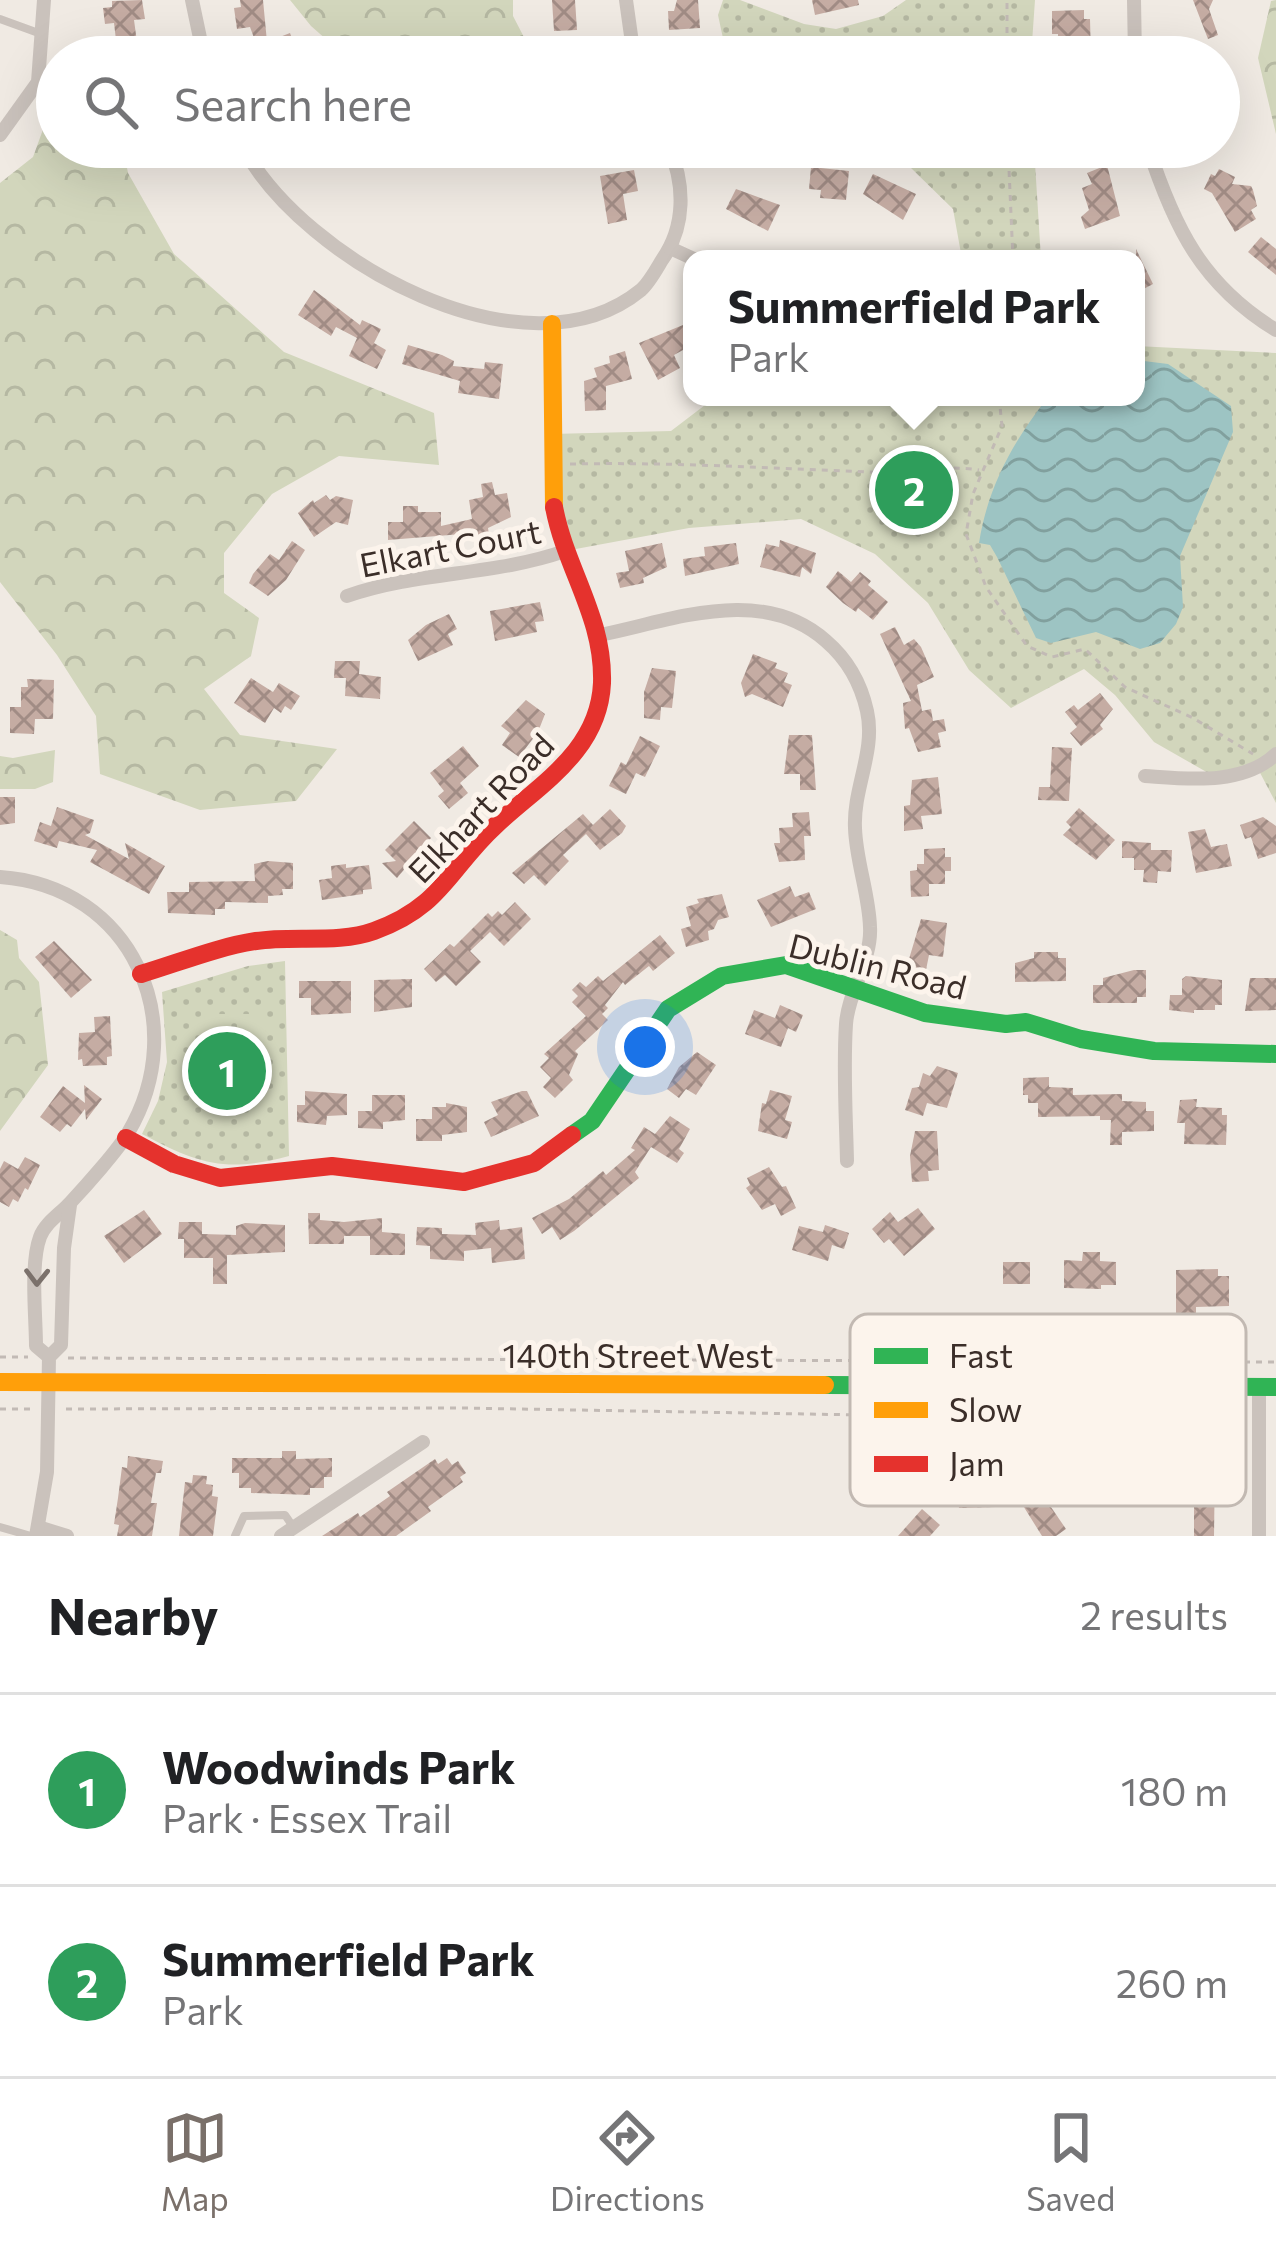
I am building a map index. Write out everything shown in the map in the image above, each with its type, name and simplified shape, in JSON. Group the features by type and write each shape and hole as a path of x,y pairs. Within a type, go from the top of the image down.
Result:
{"street":[{"path":"44,0 44,35"},
{"path":"192,0 200,36"},
{"path":"626,0 631,36"},
{"path":"1134,0 1135,36"},
{"path":"0,135 36,85"},
{"path":"259,168 293,213 352,262 414,295 482,316 552,324 595,316 643,288 670,248 680,212 678,168"},
{"path":"1155,168 1169,208 1198,261 1244,310 1276,330"},
{"path":"670,248 683,254"},
{"name":"Elkhart Road","path":"142,974 254,941 368,934 421,910 450,883 493,826 558,774 579,748 599,703 600,635 565,551 554,510 552,324"},
{"name":"Elkart Court","path":"347,596 412,577 512,568 565,551"},
{"path":"600,635 717,610 751,608 783,615 813,629 839,652 857,680 868,712 869,745 854,826 871,931 845,1020 847,1161"},
{"path":"1145,776 1204,780 1272,759"},
{"path":"0,877 43,885 89,908 124,944 152,1003 156,1051 146,1098 125,1138 40,1237 36,1346 50,1357"},
{"name":"Dublin Road","path":"125,1138 175,1164 220,1178 332,1166 464,1182 534,1163 592,1120 668,1009 722,976 786,965 925,1013 1026,1022 1118,1047 1190,1054 1276,1054"},
{"path":"67,1536 35,1533 47,1472 50,1357 62,1345 70,1203"},
{"name":"140th Street West","path":"0,1382 850,1386"},
{"path":"1259,1536 1259,1411 1268,1387"},
{"path":"287,1532 423,1442"}],"lane":[{"path":"0,19 44,35"},
{"path":"235,1536 244,1516 284,1515 287,1532"},
{"path":"0,1527 35,1533"}],"path":[{"path":"1006,36 1007,0"},
{"path":"1009,168 1013,250"},
{"path":"1000,406 1002,426 981,470 967,535 986,587 1027,646 1052,657 1079,648 1091,651 1125,687 1272,759"},
{"path":"567,464 872,473 981,470"},
{"path":"0,1357 25,1357"},
{"path":"50,1357 850,1360"},
{"path":"1246,1362 1276,1362"},
{"path":"0,1409 462,1408 850,1414"},
{"path":"1246,1411 1259,1411"}],"green space":[{"path":"290,0 513,0 513,16 523,36 322,36"},
{"path":"723,0 740,0 804,24 836,29 883,16 906,0 1035,0 1032,36 722,36 718,15"},
{"path":"1276,0 1276,134 1258,58 1271,1"},
{"path":"36,149 36,168 127,168 174,254 284,352 434,413 439,465 339,456 272,494 224,553 224,593 259,618 251,656 204,689 240,735 337,749 296,801 200,810 100,774 96,716 57,655 0,582 0,183 33,157"},
{"path":"911,168 1035,168 1040,250 960,250 953,209"},
{"path":"1145,346 1276,353 1276,803 1257,767 1217,778 1154,742 1115,695 1084,669 1011,708 969,670 928,603 875,554 801,519 689,528 565,551 551,434 671,431 704,406 1145,406"},
{"path":"55,750 53,782 35,789 0,789 0,756"},
{"path":"0,930 17,940 19,958 39,982 48,1065 0,1131"},
{"path":"285,961 289,1156 247,1164 213,1163 142,1134 158,1101 167,1062 162,992 248,966"},
{"path":"205,1014 231,1014 230,1070 204,1069"},
{"path":"240,1014 266,1014 265,1070 239,1069"}],"water":[{"path":"1145,361 1168,364 1231,406 1233,432 1180,556 1183,607 1160,643 1140,649 1096,632 1051,643 1036,638 990,545 979,543 996,484 1042,406 1145,406"}],"building":[{"path":"142,0 145,19 134,20 136,36 116,36 114,23 105,24 103,8 112,7 112,1"},
{"path":"240,0 263,0 266,36 253,36 250,27 237,29 234,8 241,7"},
{"path":"552,0 575,0 577,30 554,31"},
{"path":"677,0 698,0 700,28 669,30 668,11 674,11"},
{"path":"812,0 858,0 859,5 815,15"},
{"path":"1193,0 1213,0 1209,9 1218,35 1207,36"},
{"path":"1084,10 1084,19 1090,19 1090,36 1052,34 1052,11"},
{"path":"811,168 849,171 846,200 820,198 821,190 809,189"},
{"path":"1108,168 1120,216 1085,229 1081,217 1089,210 1082,188 1092,184 1087,173"},
{"path":"1219,169 1235,177 1232,184 1253,190 1257,206 1251,210 1256,219 1235,232 1212,193 1204,189"},
{"path":"634,170 638,191 623,194 627,220 608,224 600,176"},
{"path":"873,174 916,194 903,220 863,194"},
{"path":"736,189 780,205 768,231 726,209"},
{"path":"1261,237 1276,249 1276,275 1248,252"},
{"path":"314,290 360,325 362,320 381,329 374,343 386,350 377,369 349,356 357,338 336,327 331,336 298,315"},
{"path":"683,325 683,350 674,355 680,368 658,380 639,343"},
{"path":"408,345 442,355 454,361 453,366 484,369 485,362 503,364 499,399 458,393 460,381 402,364"},
{"path":"625,351 632,379 606,386 606,410 585,411 584,381 597,377 594,368 610,363 609,356"},
{"path":"492,482 495,495 507,493 511,517 488,528 489,535 463,540 462,534 388,540 388,522 403,522 403,506 441,512 441,526 472,519 469,500 483,497 481,484"},
{"path":"326,495 330,500 336,496 353,500 348,525 336,522 314,537 298,513"},
{"path":"780,540 816,553 811,574 802,567 800,577 760,567 766,544 779,547"},
{"path":"292,541 305,550 286,580 268,596 249,583 270,554 279,560"},
{"path":"662,543 667,567 643,578 644,583 620,588 616,573 629,571 625,551"},
{"path":"736,543 739,564 685,576 683,559 705,556 704,547"},
{"path":"838,571 851,582 860,572 888,602 873,620 826,587"},
{"path":"540,602 544,621 535,622 537,632 495,641 490,611"},
{"path":"449,614 457,629 448,634 453,645 418,661 408,640"},
{"path":"895,627 904,645 914,639 921,647 934,677 917,685 922,711 931,709 933,721 944,719 946,731 938,733 941,747 918,752 909,728 905,729 903,703 911,701 880,634"},
{"path":"753,654 788,673 784,682 792,685 783,707 752,694 745,697 741,683"},
{"path":"335,661 360,661 359,674 381,677 380,699 345,696 346,678 334,678"},
{"path":"652,668 676,671 672,708 661,707 660,720 644,718 644,692"},
{"path":"251,678 273,692 279,683 300,696 291,710 285,706 281,713 274,708 265,723 234,703"},
{"path":"27,679 54,680 53,719 35,719 34,734 10,733 10,707 21,707 21,687 28,687"},
{"path":"1100,693 1113,709 1100,725 1103,729 1081,746 1070,733 1077,727 1065,712 1074,705 1078,710"},
{"path":"526,700 545,714 519,757 502,745 510,733 501,726"},
{"path":"789,735 812,735 816,790 800,790 800,774 784,774"},
{"path":"640,736 660,746 645,777 636,773 626,794 609,786"},
{"path":"463,746 479,766 460,783 468,793 449,809 438,796 444,791 430,773"},
{"path":"1052,747 1072,748 1069,801 1038,800 1039,787 1050,787"},
{"path":"938,777 942,814 921,816 923,829 904,831 904,806 910,805 912,780"},
{"path":"0,797 15,797 15,823 0,825"},
{"path":"57,807 94,820 85,835 129,859 125,843 165,866 149,894 90,862 97,850 59,841 57,848 34,841 40,822 51,826"},
{"path":"1079,808 1115,840 1096,860 1063,835 1071,827 1066,822"},
{"path":"610,809 626,826 622,833 600,850 586,834 563,855 569,861 545,886 534,875 524,884 512,873 583,814 593,825"},
{"path":"809,812 811,836 804,836 805,860 779,862 774,843 780,843 779,828 793,827 792,813"},
{"path":"1263,817 1276,826 1276,853 1258,859 1251,837 1245,839 1240,825"},
{"path":"414,821 431,838 397,878 382,863 396,861 385,850"},
{"path":"1205,829 1211,847 1227,844 1232,866 1196,873 1188,832"},
{"path":"1122,841 1151,843 1151,850 1172,850 1171,872 1158,871 1157,883 1143,882 1144,870 1134,870 1134,858 1122,858"},
{"path":"945,848 951,871 945,871 945,884 929,884 929,896 911,897 910,871 924,864 924,849"},
{"path":"293,863 293,889 268,896 268,903 225,902 225,909 215,909 215,915 168,913 167,892 189,892 189,882 255,881 254,864"},
{"path":"346,864 346,868 369,865 372,889 322,900 319,880 332,878 331,866"},
{"path":"790,886 795,897 809,892 816,909 771,927 757,900"},
{"path":"722,894 729,917 718,920 708,931 709,940 686,947 681,929 691,926 686,907 699,903 697,899"},
{"path":"515,902 531,919 504,946 490,932 470,951 481,962 456,986 445,975 436,982 424,969 488,913 502,915"},
{"path":"921,919 947,923 943,957 929,955 926,970 910,968 909,959"},
{"path":"660,935 675,953 653,971 649,966 625,985 623,982 605,1005 608,1008 602,1014 608,1020 575,1051 578,1054 569,1075 573,1080 555,1098 543,1087 551,1078 540,1067 549,1058 544,1054 586,1016 572,1002 578,996 572,990 580,982 586,987 598,976 603,981"},
{"path":"54,941 92,980 71,998 35,957"},
{"path":"1034,952 1058,952 1058,958 1066,958 1066,981 1015,982 1015,963 1034,958"},
{"path":"1146,970 1146,997 1137,997 1137,1003 1093,1003 1093,985"},
{"path":"1186,976 1222,980 1222,1005 1194,1013 1169,1010 1170,995 1182,995"},
{"path":"1250,978 1276,978 1276,1010 1245,1011"},
{"path":"412,979 412,1007 374,1012 374,980"},
{"path":"299,981 351,981 351,1013 311,1015 311,998 299,998"},
{"path":"780,1005 803,1015 796,1032 788,1028 781,1047 745,1034 754,1010 775,1018"},
{"path":"110,1016 112,1056 107,1057 107,1065 83,1066 82,1059 78,1060 79,1033 95,1032 94,1017"},
{"path":"697,1052 716,1065 696,1095 686,1089 679,1098 667,1089 679,1067"},
{"path":"937,1066 958,1073 947,1108 927,1103 923,1116 905,1110 912,1088 919,1087 923,1073 930,1076"},
{"path":"1049,1077 1049,1087 1073,1088 1073,1095 1122,1094 1122,1101 1146,1102 1146,1111 1154,1111 1154,1131 1122,1132 1122,1145 1110,1145 1111,1120 1038,1117 1038,1103 1028,1103 1028,1095 1023,1095 1023,1078"},
{"path":"84,1085 102,1099 86,1120 85,1109 71,1127 67,1124 60,1132 40,1117 63,1086 85,1103"},
{"path":"770,1090 792,1096 785,1120 792,1122 787,1139 758,1131 762,1103 766,1104"},
{"path":"305,1091 347,1094 347,1115 327,1116 326,1125 297,1122 297,1105 305,1105"},
{"path":"527,1091 539,1116 491,1137 484,1122 498,1115 491,1102"},
{"path":"372,1095 405,1095 405,1120 383,1122 383,1129 358,1128 358,1111 372,1111"},
{"path":"1197,1099 1196,1107 1222,1108 1222,1115 1227,1115 1226,1145 1184,1144 1185,1123 1177,1123 1180,1100"},
{"path":"446,1103 467,1107 467,1132 442,1135 442,1141 416,1141 416,1119 432,1119 432,1107 446,1107"},
{"path":"670,1116 690,1129 677,1163 651,1147 635,1172 639,1178 574,1231 560,1240 552,1227 542,1234 532,1218 569,1199 603,1171 606,1175 635,1150 631,1148 644,1127 655,1134"},
{"path":"915,1131 937,1131 939,1170 928,1171 929,1181 912,1182"},
{"path":"25,1157 40,1165 28,1190 9,1207 0,1202 0,1169 4,1161 18,1169"},
{"path":"769,1167 782,1187 786,1186 796,1208 781,1216 775,1204 762,1210 746,1188 750,1185 747,1178"},
{"path":"918,1208 935,1229 904,1256 872,1229 890,1212 898,1222"},
{"path":"144,1210 162,1234 124,1263 104,1236"},
{"path":"308,1213 320,1213 320,1220 344,1222 382,1218 382,1232 405,1234 405,1255 370,1255 370,1236 344,1236 344,1244 309,1244"},
{"path":"499,1220 500,1230 522,1227 525,1259 492,1263 491,1248 464,1251 464,1261 430,1259 430,1246 416,1245 417,1227 476,1235 475,1223"},
{"path":"179,1222 202,1222 202,1234 236,1235 236,1226 245,1223 285,1225 285,1252 227,1255 227,1284 213,1284 213,1258 184,1258"},
{"path":"825,1225 849,1233 844,1249 832,1245 828,1261 792,1250 799,1226 823,1232"},
{"path":"1083,1252 1100,1252 1100,1261 1116,1262 1116,1285 1064,1288 1064,1260 1082,1261"},
{"path":"1003,1262 1030,1262 1030,1284 1003,1284"},
{"path":"1218,1269 1218,1276 1229,1276 1229,1306 1196,1307 1196,1314 1176,1314 1176,1270"},
{"path":"282,1451 296,1451 296,1459 332,1458 332,1477 324,1477 324,1488 310,1488 310,1495 251,1493 251,1488 239,1488 232,1458 282,1458"},
{"path":"128,1456 163,1461 151,1503 157,1503 152,1536 117,1536 119,1525 114,1524 122,1467 127,1468"},
{"path":"447,1458 452,1465 458,1461 466,1473 460,1477 463,1482 396,1536 322,1536 358,1513 360,1517 435,1459 438,1464"},
{"path":"193,1475 207,1476 206,1484 213,1485 212,1496 218,1497 213,1536 179,1536 185,1482 192,1483"},
{"path":"1023,1506 1050,1506 1066,1529 1056,1536 1042,1536"},
{"path":"1194,1506 1214,1506 1214,1536 1194,1536"},
{"path":"922,1509 940,1525 930,1536 898,1536"}],"traffic: fast":[{"path":"572,1135 592,1121 668,1009 722,976 786,965 925,1013 1006,1024 1026,1022 1081,1039 1154,1051 1276,1054"},
{"path":"825,1385 850,1385"},
{"path":"1246,1387 1276,1387"}],"traffic: slow":[{"path":"552,324 554,507"},
{"path":"0,1382 825,1385"}],"traffic: jam":[{"path":"141,974 241,944 346,937 397,921 430,898 480,841 564,764 590,728 602,683 597,637 554,507"},
{"path":"126,1138 174,1164 220,1178 332,1166 464,1182 534,1163 572,1135"}],"place":[{"name":"Summerfield Park","path":"914,490"},
{"name":"Woodwinds Park","path":"227,1071"}]}
